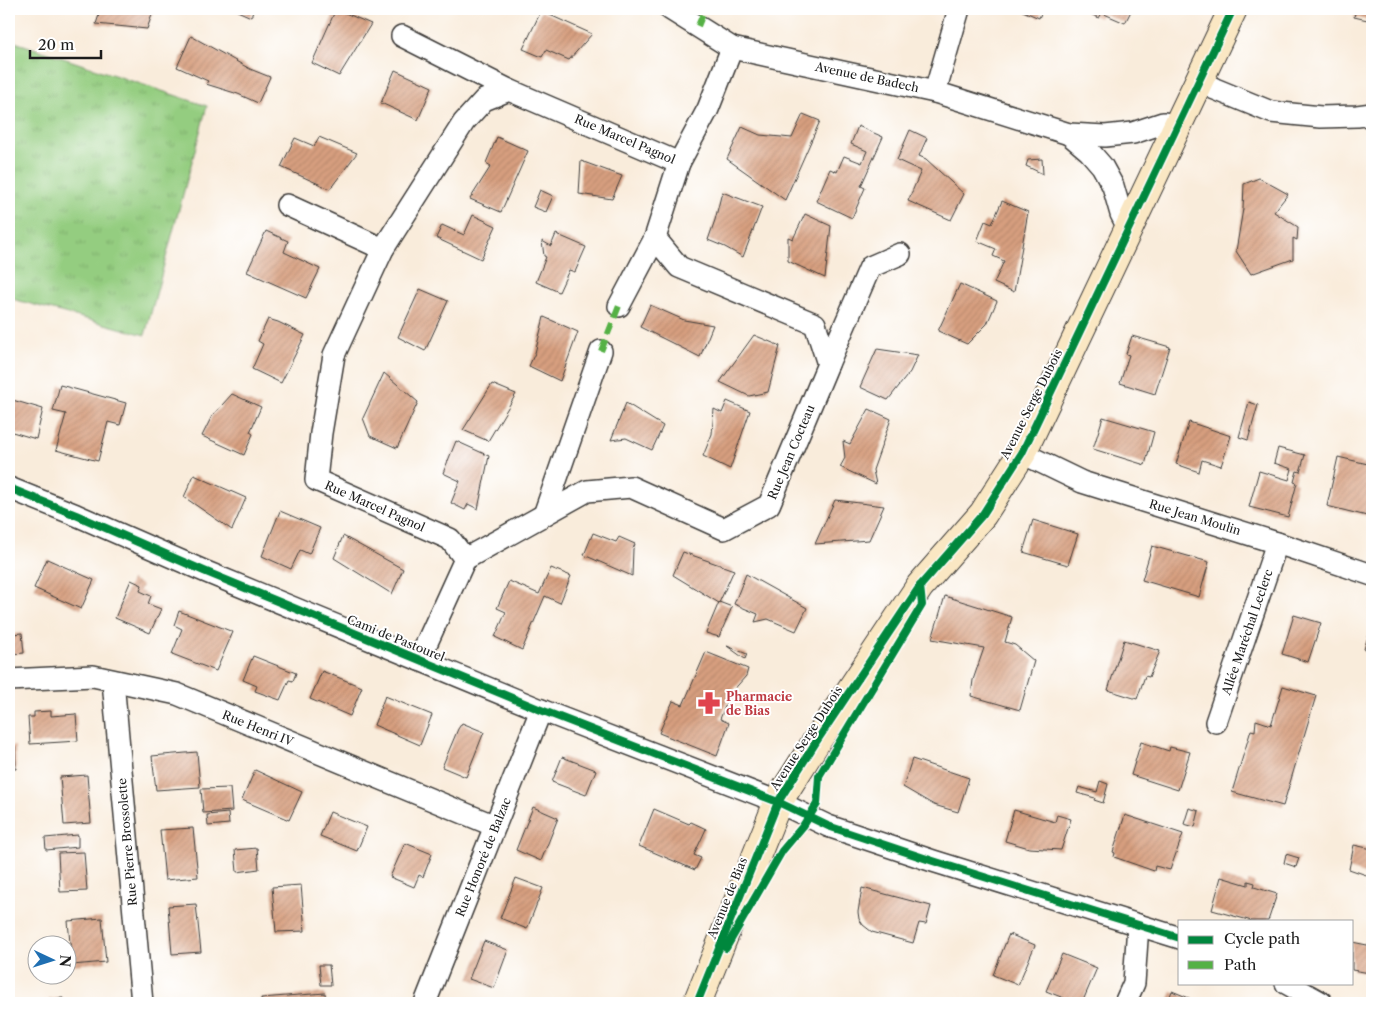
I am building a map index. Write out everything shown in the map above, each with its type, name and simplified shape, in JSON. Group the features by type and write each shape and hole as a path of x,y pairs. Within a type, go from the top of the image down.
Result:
{"street":[{"name":"Avenue de Badech","path":"670,9 732,48 935,92 1069,134"},
{"path":"935,92 959,9"},
{"name":"Avenue Serge Dubois","path":"778,802 920,586 983,514 1022,453 1233,9"},
{"name":"Rue Marcel Pagnol","path":"402,36 509,90 679,163 708,110 732,48"},
{"path":"1199,81 1271,112 1321,118 1372,114"},
{"name":"Rue Marcel Pagnol","path":"465,559 450,539 316,480 321,433 334,355 384,249 464,122 484,100 509,90"},
{"path":"1069,134 1105,136 1133,134 1163,123 1179,125"},
{"path":"1069,134 1089,151 1102,166 1113,186 1121,214 1128,228"},
{"path":"619,306 655,238 679,163"},
{"path":"286,205 384,249"},
{"path":"655,238 680,267 814,324 828,364"},
{"name":"Rue Jean Cocteau","path":"465,559 587,491 631,487 724,529 769,505 870,267 900,254"},
{"path":"544,515 601,351"},
{"name":"Rue Jean Moulin","path":"1022,453 1082,482 1372,575"},
{"name":"Cami de Pastourel","path":"9,488 76,514 212,575 541,710 778,802 828,826 942,864 1178,937"},
{"name":"Allée Maréchal Leclerc","path":"1216,722 1277,543"},
{"path":"419,660 465,559"},
{"name":"Rue Henri IV","path":"9,680 93,676 177,694 495,826"},
{"name":"Rue Pierre Brossolette","path":"113,681 142,1003"},
{"name":"Rue Honoré de Balzac","path":"425,1003 541,710"},
{"name":"Avenue de Bias","path":"697,1003 778,802"},
{"path":"1125,1003 1134,983 1138,925"},
{"path":"1288,984 1322,1003"}],"green space":[{"path":"9,40 207,106 145,335 9,298"}],"building":[{"path":"101,9 154,9 147,29 96,24"},
{"path":"233,9 254,9 251,17"},
{"path":"336,9 371,24 339,76 312,63"},
{"path":"1018,9 1043,9 1039,18"},
{"path":"1087,9 1132,9 1125,23 1102,13 1099,18 1086,12"},
{"path":"1356,9 1372,9 1372,21 1354,17"},
{"path":"541,11 592,34 569,60 546,50 542,57 523,49"},
{"path":"191,36 250,69 270,77 258,103 238,94 206,84 208,81 177,67"},
{"path":"395,70 432,87 418,120 381,103"},
{"path":"803,114 820,121 785,200 727,159 742,127 760,135 792,138"},
{"path":"858,126 883,137 861,186 865,188 852,218 816,201 830,169 837,172 844,156 862,163 867,151 851,144"},
{"path":"910,130 927,138 919,156 926,159 964,194 951,220 908,201 921,171 897,160"},
{"path":"319,137 357,153 330,189 281,167 295,138 314,146"},
{"path":"497,137 528,151 501,212 470,199 491,166 486,163"},
{"path":"1042,159 1043,174 1026,166 1028,160"},
{"path":"581,161 622,176 612,199 579,194"},
{"path":"1259,178 1288,194 1274,212 1298,227 1297,240 1293,238 1293,259 1251,274 1236,251 1243,209 1244,184"},
{"path":"540,190 553,196 546,212 533,207"},
{"path":"722,192 762,207 743,257 708,240"},
{"path":"1002,201 1028,212 1014,292 994,283 1004,261 993,256 996,249 977,241 985,221 992,224"},
{"path":"805,214 831,226 825,278 788,261 788,237 793,239"},
{"path":"473,215 496,226 481,259 436,238 442,225 464,235"},
{"path":"266,231 288,241 284,252 320,269 306,298 247,272"},
{"path":"556,234 586,247 575,272 569,270 559,292 536,282 546,257 544,256 542,241 551,246"},
{"path":"960,284 997,301 987,324 967,344 938,331"},
{"path":"420,289 448,301 425,351 398,337"},
{"path":"650,305 684,320 713,325 700,357 640,327"},
{"path":"544,317 578,332 560,381 529,366 535,353"},
{"path":"268,319 305,335 281,383 252,369 263,344 258,341"},
{"path":"754,335 780,346 768,392 749,396 720,382"},
{"path":"1132,336 1170,347 1155,394 1120,383 1129,355 1126,354"},
{"path":"877,349 918,355 910,372 888,400 860,387"},
{"path":"384,373 418,402 397,448 370,436 363,418"},
{"path":"492,384 516,394 488,441 463,430"},
{"path":"60,385 126,403 120,425 108,422 98,461 56,450 66,414 53,411"},
{"path":"232,394 261,407 250,432 253,434 244,455 202,436 212,416"},
{"path":"9,399 43,409 36,439 9,431"},
{"path":"727,401 750,411 730,469 703,456 712,434 714,409 722,413"},
{"path":"1249,402 1258,405 1248,440 1239,437"},
{"path":"626,403 663,426 652,450 626,438 611,440"},
{"path":"869,409 891,419 873,470 876,484 840,467 845,458 843,441 850,444"},
{"path":"1103,417 1154,432 1145,465 1093,449"},
{"path":"1189,422 1231,436 1221,466 1202,460 1199,472 1176,464"},
{"path":"456,441 489,456 478,509 468,504 465,510 451,503 460,481 443,473"},
{"path":"1278,448 1305,455 1300,472 1297,471 1294,482 1297,483 1288,517 1249,507 1259,471 1289,480 1292,469 1274,463"},
{"path":"1338,457 1372,465 1372,502 1367,516 1327,506"},
{"path":"194,475 246,498 232,530 184,497"},
{"path":"835,500 884,506 869,540 815,544"},
{"path":"280,511 320,528 309,554 300,550 291,569 262,556"},
{"path":"1033,520 1078,534 1068,565 1023,552"},
{"path":"593,533 616,542 619,537 635,544 633,549 632,576 584,555"},
{"path":"343,536 403,569 392,594 334,558"},
{"path":"1152,546 1209,562 1199,597 1142,580"},
{"path":"683,552 734,570 719,603 673,575"},
{"path":"47,559 94,580 81,609 34,588"},
{"path":"551,568 571,576 560,603 545,596 522,650 495,637 506,612 497,608 509,581 539,594"},
{"path":"746,574 807,608 796,631 768,619 755,622 758,614 734,604"},
{"path":"131,580 142,585 140,591 151,596 148,604 161,609 150,633 115,618"},
{"path":"945,596 1012,617 1005,642 1015,645 1034,661 1020,710 971,696 973,680 984,648 932,639"},
{"path":"719,602 732,607 719,637 706,633"},
{"path":"179,611 233,632 216,671 172,654 182,629 174,625"},
{"path":"1294,615 1321,623 1308,662 1282,654"},
{"path":"1372,625 1372,675 1365,673 1371,652 1364,649"},
{"path":"22,633 24,653 13,654 12,634"},
{"path":"1124,640 1160,651 1149,677 1145,676 1137,699 1108,690"},
{"path":"727,646 747,654 745,659"},
{"path":"706,652 748,669 746,676 730,694 720,719 729,723 717,756 659,733 673,701 683,705"},
{"path":"253,656 296,673 293,681 289,680 280,700 255,691 257,686 243,680"},
{"path":"322,671 362,687 350,716 310,699"},
{"path":"1283,686 1316,696 1283,806 1232,792 1251,730 1255,731 1256,720 1271,725"},
{"path":"385,696 432,715 420,745 374,725"},
{"path":"51,711 51,716 76,714 78,741 30,744 28,717 34,717 34,712"},
{"path":"462,723 484,732 466,777 442,767"},
{"path":"1141,742 1169,751 1170,747 1190,752 1178,790 1131,775"},
{"path":"15,746 16,769 9,769 9,747"},
{"path":"197,752 200,787 156,790 152,756"},
{"path":"562,757 596,770 586,795 552,782"},
{"path":"912,759 969,778 958,812 934,805 903,787"},
{"path":"255,770 302,792 289,820 242,800"},
{"path":"87,775 91,823 64,825 60,777"},
{"path":"1100,781 1108,784 1103,803 1094,800 1095,798 1077,793 1079,787 1097,792"},
{"path":"230,788 232,811 203,813 201,789"},
{"path":"533,807 558,818 541,861 516,850"},
{"path":"1189,808 1199,811 1195,827 1184,824"},
{"path":"654,809 706,829 694,855 701,858 695,870 639,846"},
{"path":"1014,810 1055,822 1057,815 1071,819 1061,850 1029,848 1005,841"},
{"path":"330,812 367,827 357,851 320,836"},
{"path":"228,813 229,824 208,826 207,815"},
{"path":"1125,815 1183,834 1170,870 1155,866 1154,871 1114,857 1115,853 1113,852"},
{"path":"193,828 198,877 165,880 160,830"},
{"path":"78,835 78,847 46,850 45,838"},
{"path":"405,843 432,854 423,877 419,875 414,887 390,877"},
{"path":"1354,845 1372,849 1372,877 1349,869"},
{"path":"257,848 259,869 237,872 235,850"},
{"path":"84,852 87,891 60,892 58,853"},
{"path":"1286,854 1299,858 1296,867 1284,863"},
{"path":"1221,877 1248,885 1248,881 1255,883 1254,887 1277,894 1268,920 1248,920 1212,910"},
{"path":"516,878 543,888 527,929 500,918"},
{"path":"301,885 305,931 276,932 272,887"},
{"path":"862,888 931,906 926,924 919,923 913,943 872,932 863,925 859,919 858,912"},
{"path":"196,904 201,952 172,954 168,906"},
{"path":"102,918 106,962 78,964 78,934 69,934 68,921"},
{"path":"1009,934 1035,945 1018,985 993,975"},
{"path":"484,941 508,950 494,988 469,979"},
{"path":"1354,942 1372,946 1370,973 1354,970"},
{"path":"1062,954 1097,968 1082,1003 1076,1003 1046,991"},
{"path":"319,965 329,965 331,985 321,985"},
{"path":"1172,991 1201,1003 1163,1003 1165,1000 1168,1001"},
{"path":"325,993 326,1003 262,1003 261,998"},
{"path":"63,998 63,1003 49,1003 49,999"},
{"path":"101,1001 101,1003 86,1003 86,1002"}],"marked path":[{"path":"698,26 705,9"},
{"path":"601,351 619,306"}],"cycle path":[{"path":"697,1003 778,802 920,586 983,514 1022,453 1233,9"},
{"path":"9,488 204,571 541,710 778,802 828,826 933,861 1178,937"},
{"path":"726,948 782,851 803,826 817,804 819,776 922,605 920,586"}],"place":[{"name":"Pharmacie de Bias","path":"709,703"}]}
